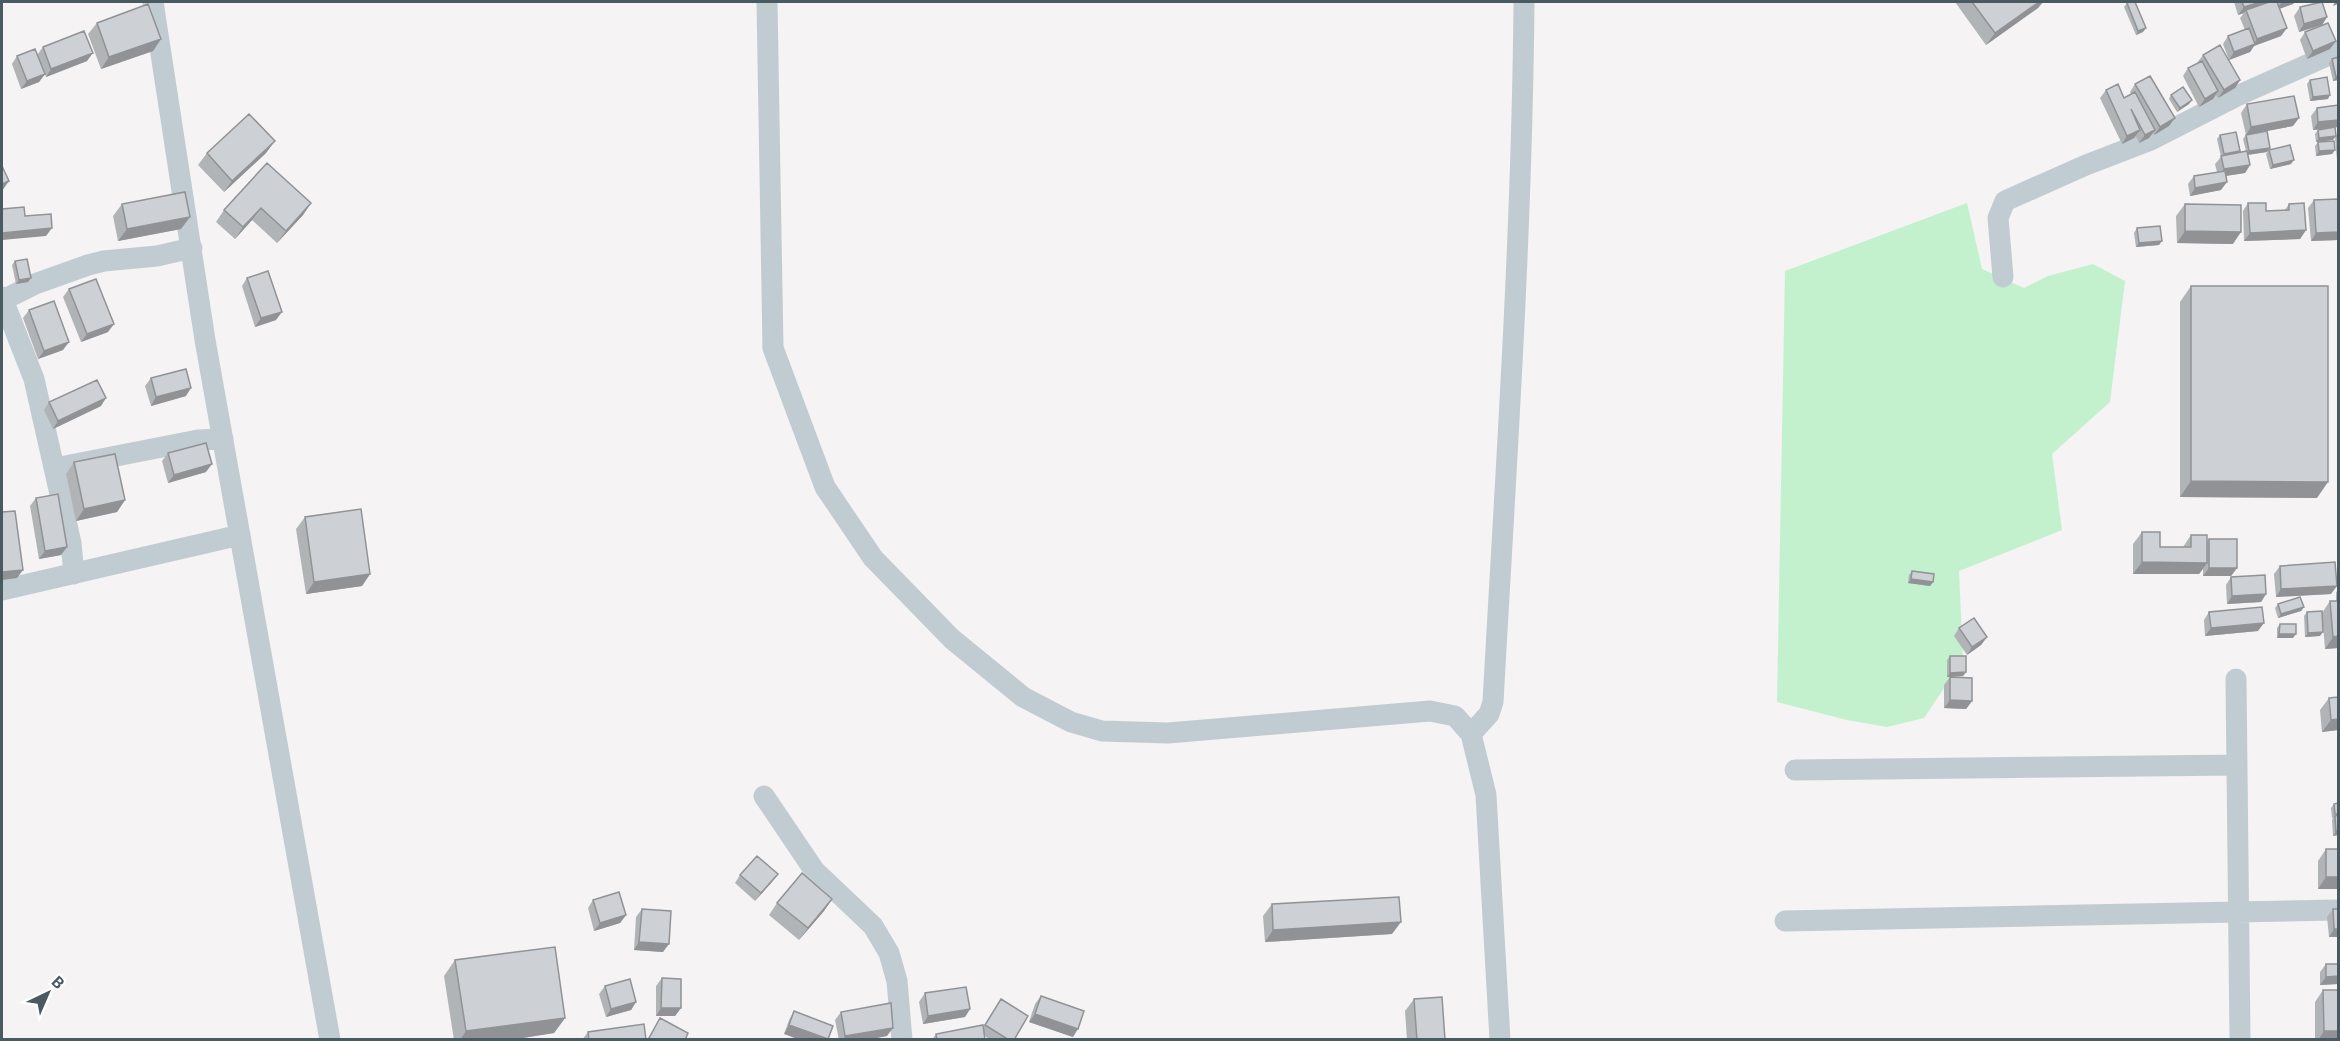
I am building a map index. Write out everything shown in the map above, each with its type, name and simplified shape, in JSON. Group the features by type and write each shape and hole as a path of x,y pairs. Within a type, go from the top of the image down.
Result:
{"street":[{"path":"153,2 205,340 330,1040"},
{"path":"767,2 773,348 825,487 873,558 952,639 1023,697 1071,722 1102,731 1167,733 1430,711 1455,716 1471,734 1486,795 1500,1040"},
{"path":"1471,734 1489,714 1493,702 1517,286 1523,124 1524,2"},
{"path":"2003,277 1998,218 2005,201 2065,173 2151,140 2237,96 2338,51"},
{"path":"74,574 71,543 34,379 2,298 88,265 104,261 157,256 192,248"},
{"path":"55,468 189,442 223,439"},
{"path":"2,590 240,535"},
{"path":"2236,679 2240,1040"},
{"path":"1795,770 2237,765"},
{"path":"764,796 814,870 873,926 889,953 897,981 903,1040"},
{"path":"1785,921 2338,910"}],"green space":[{"path":"1967,203 1982,269 2024,288 2048,276 2093,264 2125,281 2110,402 2052,454 2062,530 1959,571 1963,660 1924,718 1887,727 1847,720 1777,702 1785,271"}],"building":[{"path":"1972,2 2039,2 1995,33"},
{"path":"2135,2 2146,28 2138,31 2127,3"},
{"path":"2242,2 2261,2 2244,7"},
{"path":"2269,2 2277,2 2287,28 2257,39 2246,10"},
{"path":"2322,2 2327,17 2304,24 2300,7"},
{"path":"148,4 161,39 109,57 97,23"},
{"path":"2328,23 2336,41 2313,51 2305,32"},
{"path":"2249,28 2255,44 2234,52 2228,36"},
{"path":"84,31 93,53 51,69 43,47"},
{"path":"2220,45 2240,80 2224,90 2203,55"},
{"path":"35,49 45,74 27,81 17,56"},
{"path":"2338,57 2338,76 2336,77 2332,59"},
{"path":"2202,61 2218,91 2205,99 2188,68"},
{"path":"2150,76 2175,118 2160,127 2135,84"},
{"path":"2327,77 2330,95 2313,97 2310,80"},
{"path":"2118,84 2124,98 2135,92 2155,130 2145,135 2131,109 2140,130 2127,136 2106,90"},
{"path":"2183,87 2192,100 2180,108 2171,95"},
{"path":"2294,96 2299,118 2251,127 2247,104"},
{"path":"2338,105 2338,120 2318,122 2317,108"},
{"path":"249,114 275,141 232,181 207,153"},
{"path":"2335,127 2336,136 2319,138 2318,130"},
{"path":"2267,131 2270,148 2249,151 2246,135"},
{"path":"2236,132 2240,151 2224,154 2220,135"},
{"path":"2334,141 2335,150 2319,151 2318,142"},
{"path":"2290,145 2294,160 2273,165 2269,150"},
{"path":"2247,151 2250,165 2224,169 2221,156"},
{"path":"267,163 311,203 286,231 261,208 243,227 224,210"},
{"path":"2,166 9,181 2,184"},
{"path":"2225,171 2227,182 2195,188 2194,176"},
{"path":"185,192 190,217 127,229 122,204"},
{"path":"2338,199 2338,232 2316,233 2314,200"},
{"path":"2248,203 2266,203 2266,211 2289,210 2289,204 2304,203 2306,230 2250,233"},
{"path":"2185,204 2241,205 2241,232 2185,231"},
{"path":"24,207 25,216 51,214 52,228 2,233 2,209"},
{"path":"2160,226 2162,241 2139,243 2137,228"},
{"path":"27,259 31,278 19,280 15,261"},
{"path":"268,271 282,312 261,318 247,278"},
{"path":"96,279 114,324 87,334 69,289"},
{"path":"2191,286 2328,286 2328,482 2191,481"},
{"path":"54,301 69,342 44,351 29,310"},
{"path":"186,369 191,388 156,397 151,378"},
{"path":"97,380 106,398 58,421 49,402"},
{"path":"206,443 212,464 174,475 168,453"},
{"path":"115,454 125,500 84,509 74,462"},
{"path":"58,494 67,547 45,551 36,498"},
{"path":"361,509 370,574 314,582 305,517"},
{"path":"15,511 23,570 2,572 2,512"},
{"path":"2142,532 2160,532 2160,547 2191,547 2191,535 2207,535 2207,563 2142,562"},
{"path":"2209,539 2237,539 2237,568 2209,568"},
{"path":"2335,562 2337,586 2281,589 2280,566"},
{"path":"1912,571 1934,574 1933,582 1911,579"},
{"path":"2265,575 2266,594 2232,596 2231,577"},
{"path":"2300,597 2304,607 2281,614 2278,604"},
{"path":"2330,601 2338,601 2338,636 2333,637"},
{"path":"2262,607 2264,623 2211,628 2209,612"},
{"path":"2322,611 2323,632 2308,633 2307,612"},
{"path":"1974,618 1987,637 1972,647 1959,628"},
{"path":"2280,624 2296,624 2296,634 2279,634"},
{"path":"1950,656 1966,656 1966,672 1950,673"},
{"path":"1950,677 1972,678 1972,701 1950,700"},
{"path":"2338,697 2338,719 2331,720 2329,698"},
{"path":"2338,803 2338,814 2335,814 2334,804"},
{"path":"2338,815 2338,831 2336,832 2335,816"},
{"path":"2326,849 2338,849 2338,877 2326,877"},
{"path":"757,856 778,874 761,893 740,875"},
{"path":"802,873 832,899 808,928 777,903"},
{"path":"619,892 626,915 600,923 593,900"},
{"path":"1399,897 1401,922 1273,930 1272,904"},
{"path":"642,909 671,911 669,944 639,942"},
{"path":"2333,909 2338,909 2338,929 2334,929"},
{"path":"555,947 565,1018 466,1031 455,960"},
{"path":"2326,964 2338,964 2338,976 2326,977"},
{"path":"662,978 681,979 681,1008 661,1008"},
{"path":"630,979 636,1002 611,1009 605,986"},
{"path":"966,987 970,1009 928,1016 925,993"},
{"path":"2323,990 2338,990 2338,1031 2324,1031"},
{"path":"1041,996 1084,1011 1078,1029 1035,1014"},
{"path":"1442,997 1445,1040 1417,1040 1414,999"},
{"path":"1001,999 1028,1016 1014,1040 1009,1040 985,1025"},
{"path":"891,1003 893,1028 845,1036 841,1012"},
{"path":"794,1011 833,1026 828,1039 789,1025"},
{"path":"660,1018 688,1033 685,1040 648,1040"},
{"path":"644,1024 646,1040 589,1040 588,1032"},
{"path":"983,1025 985,1040 937,1040 936,1034"}]}
